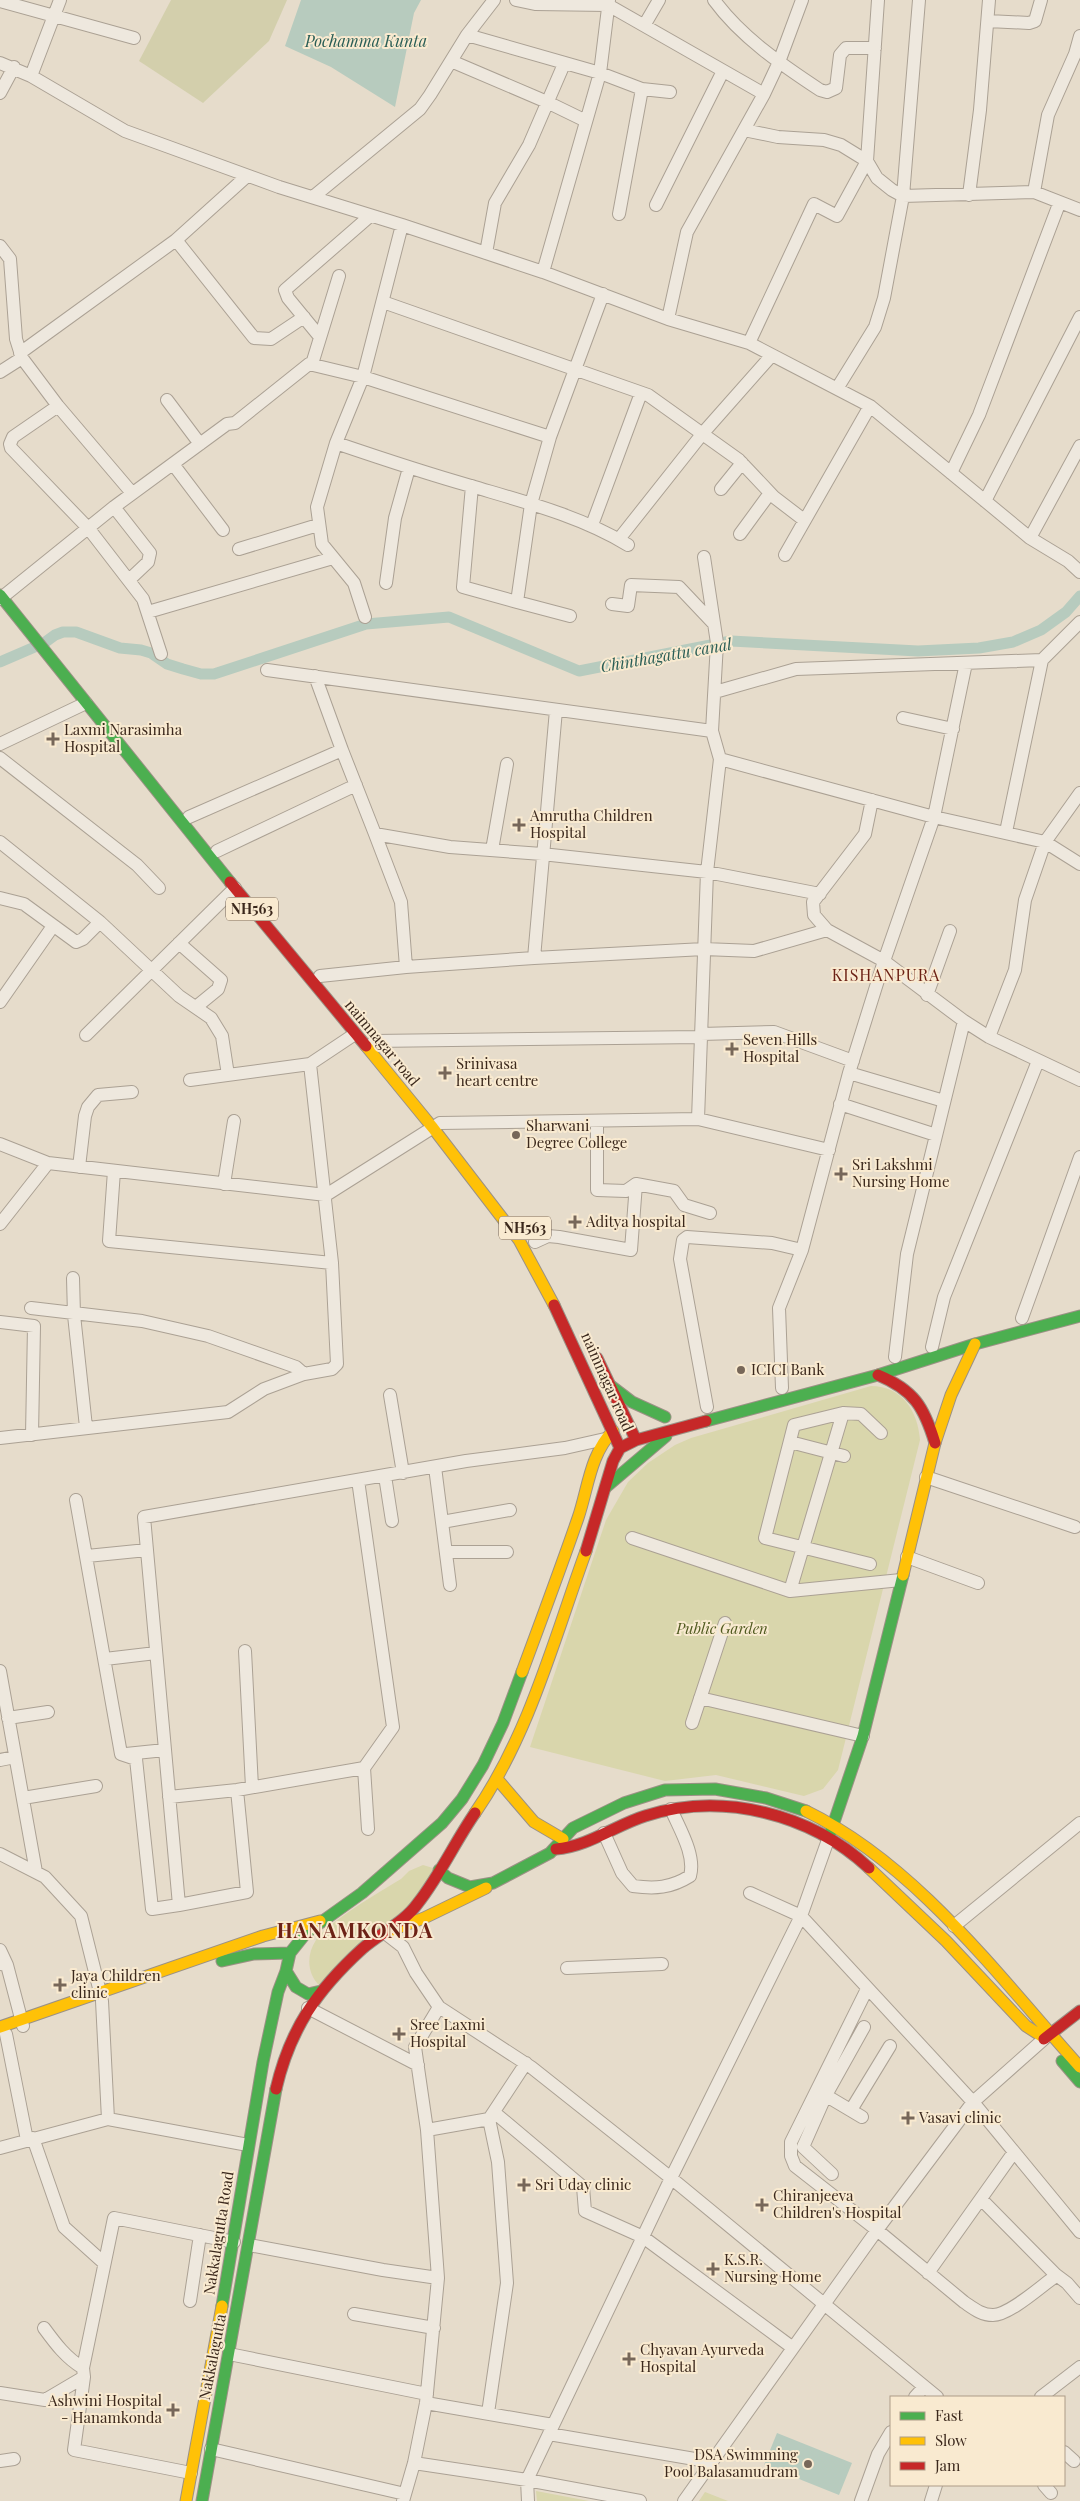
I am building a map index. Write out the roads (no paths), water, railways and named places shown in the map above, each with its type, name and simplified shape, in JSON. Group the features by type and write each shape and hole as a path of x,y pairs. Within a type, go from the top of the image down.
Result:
{"main road":[{"name":"NH563","path":"0,582 3,596 31,626 77,685 189,816 374,1041 437,1126 499,1194"},
{"name":"naimnagar road","path":"77,685 86,703 235,888 355,1034 437,1126 500,1214 536,1268 609,1435 620,1448"},
{"name":"NH563","path":"524,1228 537,1246"},
{"path":"881,1361 1038,1314"},
{"path":"386,1932 418,1904 431,1862 461,1834 498,1780 522,1728 596,1523 613,1461 620,1448 636,1440 878,1375 975,1344 1080,1316"},
{"path":"829,1837 863,1736 935,1442 951,1395 975,1344"},
{"path":"592,1348 610,1385 638,1423 636,1440"},
{"path":"878,1375 895,1381 910,1391 927,1414 935,1442"},
{"path":"2,2032 22,2023 101,1997 238,1956 290,1953 306,1933 320,1920 362,1893 442,1823 462,1799 483,1765 503,1723 579,1516 596,1456 609,1435 638,1423 671,1416 632,1402 610,1385"},
{"path":"692,1411 712,1406"},
{"path":"606,1487 673,1430"},
{"path":"498,1780 525,1816 560,1844 569,1848 648,1814 671,1809 714,1806 765,1813 804,1824 829,1837 853,1853 936,1930 1026,2026 1047,2036 1080,2066"},
{"path":"386,1932 399,1929 474,1895 560,1844 573,1828 624,1803 665,1790 687,1788 715,1789 766,1798 796,1806 833,1824 863,1843 900,1873 954,1926 1047,2036 1080,2082"},
{"path":"400,1860 410,1856 431,1862 448,1878 470,1886 493,1883"},
{"path":"101,1997 263,1936 320,1920"},
{"name":"Nakkalagutta","path":"202,2501 276,2086 282,2065 308,2008 321,1991 352,1958 386,1932"},
{"name":"Nakkalagutta Road","path":"186,2501 234,2242 248,2145 270,2023 290,1953"},
{"path":"286,1971 302,1992 308,1994 321,1991"},
{"path":"1047,2036 1080,2011"}],"street":[{"path":"0,0 134,38"},
{"path":"31,76 60,0"},
{"path":"313,198 420,109 467,35 494,0"},
{"path":"516,0 535,4 609,3 764,94"},
{"path":"644,24 659,0"},
{"path":"714,0 743,32 779,62 820,90 827,92 836,88 840,55 846,48 875,48"},
{"path":"668,319 686,232 764,94 779,62 802,0"},
{"path":"749,343 814,204 837,216 867,161 878,0"},
{"path":"838,387 875,327 880,312 903,196 919,0"},
{"path":"969,195 990,0"},
{"path":"988,21 1029,23 1035,21 1041,0"},
{"path":"543,272 571,181 600,73 609,3"},
{"path":"467,35 600,73 642,89 670,92"},
{"path":"1034,192 1048,115 1076,54 1080,36"},
{"path":"451,62 547,102 586,121"},
{"path":"0,63 14,67 31,76 126,131 247,176 543,272 668,319 749,343 838,387 870,406 1030,538 1068,561 1080,572"},
{"path":"486,253 495,203 529,145 564,64"},
{"path":"0,93 14,67"},
{"path":"656,206 723,70"},
{"path":"619,214 642,89"},
{"path":"744,130 778,137 824,140 841,145 867,161 877,178 903,196 1034,192 1059,204 1080,210"},
{"path":"0,372 176,240 247,176"},
{"path":"951,473 979,415 1059,204"},
{"path":"320,337 285,293 287,288 370,216"},
{"path":"364,616 354,582 322,544 317,507 336,443 363,377 402,225"},
{"path":"176,240 254,338 271,339 304,317"},
{"path":"0,246 10,259 16,339 21,356 58,406 132,493"},
{"path":"312,364 339,276"},
{"path":"517,602 531,504 550,437 604,294"},
{"path":"383,302 641,393 703,433 742,463 770,493 804,520"},
{"path":"985,501 1080,317"},
{"path":"336,443 409,468 531,504 592,526 624,542 703,433 772,355"},
{"path":"3,596 132,493 227,424 235,423 309,364 363,377 550,437"},
{"path":"592,526 641,393"},
{"path":"167,400 200,444"},
{"path":"58,406 13,437 10,444 89,529 143,598 162,654"},
{"path":"785,555 870,406"},
{"path":"1030,538 1080,446"},
{"path":"721,489 742,463"},
{"path":"173,464 223,530"},
{"path":"386,583 395,518 409,468"},
{"path":"472,486 463,587 570,616"},
{"path":"740,534 770,493"},
{"path":"114,507 150,553 148,562 129,580"},
{"path":"239,549 318,525"},
{"path":"698,1119 707,872 720,759 712,731 717,643 704,557"},
{"path":"148,612 334,558"},
{"path":"612,604 628,606 631,585 679,587 714,624"},
{"path":"1006,832 1042,660 1080,622"},
{"path":"715,692 796,669 1042,660"},
{"path":"782,1388 779,1308 802,1250 851,1067 884,961 934,817 966,663"},
{"path":"267,670 712,731"},
{"path":"315,676 401,902 406,967"},
{"path":"0,744 86,703"},
{"path":"534,958 556,710"},
{"path":"903,718 953,729"},
{"path":"189,816 342,750"},
{"path":"0,758 137,865 160,888"},
{"path":"720,759 934,817 1045,842 1080,864"},
{"path":"492,850 507,764"},
{"path":"217,851 356,785"},
{"path":"989,1037 1015,970 1025,900 1045,842 1080,793"},
{"path":"872,800 865,834 813,902 812,911 827,930 884,961 928,995 989,1037 1080,1080"},
{"path":"375,834 450,847 542,854 707,872 820,894"},
{"path":"0,842 100,922 151,971 218,1025 222,1036 228,1075"},
{"path":"86,1034 235,888"},
{"path":"0,898 24,904 76,942 83,939 100,922"},
{"path":"0,1002 53,926"},
{"path":"320,976 406,967 534,958 704,949 754,951 827,930"},
{"path":"928,995 950,932"},
{"path":"179,943 220,980 218,989 196,1007"},
{"path":"895,1357 907,1254 964,1021"},
{"path":"374,1041 774,1032 851,1067 944,1102"},
{"path":"190,1080 310,1064 355,1034"},
{"path":"932,1347 944,1298 1038,1061"},
{"path":"0,1438 228,1412 264,1389 304,1374 332,1369 337,1364 332,1263 326,1196 310,1064"},
{"path":"79,1166 88,1107 98,1095 132,1092"},
{"path":"840,1104 936,1136"},
{"path":"0,1144 48,1163 326,1196 437,1126 698,1119 829,1150"},
{"path":"224,1184 234,1121"},
{"path":"598,1121 598,1190 626,1191 636,1184 674,1191 684,1205 710,1213"},
{"path":"1022,1318 1080,1157"},
{"path":"0,1224 48,1163"},
{"path":"114,1170 109,1241 332,1263"},
{"path":"537,1246 548,1236 632,1250 636,1184"},
{"path":"712,1406 680,1260 683,1240 687,1238 772,1243 802,1250"},
{"path":"73,1278 74,1315 86,1427"},
{"path":"31,1308 74,1315 142,1321 208,1336 296,1367 304,1374"},
{"path":"0,1322 34,1326 32,1434"},
{"path":"390,1395 403,1473"},
{"path":"870,1564 766,1538 794,1426 843,1413 861,1414 881,1433"},
{"path":"790,1591 843,1413"},
{"path":"179,1905 144,1517 435,1467 565,1448 609,1435"},
{"path":"790,1442 844,1456"},
{"path":"435,1467 450,1585"},
{"path":"384,1476 392,1521"},
{"path":"926,1477 1076,1527"},
{"path":"358,1480 393,1727 364,1768 368,1829"},
{"path":"76,1500 121,1754"},
{"path":"442,1522 510,1510"},
{"path":"632,1538 790,1591 901,1580"},
{"path":"87,1556 147,1550"},
{"path":"446,1552 507,1552"},
{"path":"907,1557 978,1583"},
{"path":"692,1724 725,1623"},
{"path":"245,1651 252,1788"},
{"path":"105,1659 156,1653"},
{"path":"0,1671 5,1717 16,1758 36,1872"},
{"path":"700,1698 863,1736"},
{"path":"5,1717 48,1712"},
{"path":"121,1754 165,1750"},
{"path":"121,1754 136,1759 152,1909 247,1892 237,1790"},
{"path":"0,1760 16,1758"},
{"path":"169,1797 252,1788 364,1768"},
{"path":"23,1798 96,1786"},
{"path":"604,1833 622,1873 633,1886 656,1889 678,1884 690,1876 693,1867 671,1809"},
{"path":"954,1926 1080,1823"},
{"path":"528,2501 527,2480 671,2178 801,1916 829,1837"},
{"path":"0,1854 45,1877 81,1916 101,1997 108,2119"},
{"path":"750,1893 801,1916 972,2102 1080,2232"},
{"path":"386,1932 403,1947 416,1973 440,2007 526,2063 671,2178 936,2396"},
{"path":"0,1950 22,2023"},
{"path":"567,1968 662,1964"},
{"path":"832,2174 803,2147 821,2092 867,1989"},
{"path":"211,2449 404,2498 414,2463 427,2398 438,2278 427,2130 415,2047 440,2007"},
{"path":"308,2008 418,2065"},
{"path":"864,2027 791,2142 791,2156 795,2166 978,2312 992,2315 1001,2314 1053,2278 1055,2274"},
{"path":"2,2032 30,2139 64,2227 104,2263"},
{"path":"684,2501 877,2230 972,2102 1047,2036"},
{"path":"850,2110 890,2046"},
{"path":"488,2413 507,2283 498,2162 492,2116 526,2063"},
{"path":"821,2092 862,2117"},
{"path":"427,2130 492,2116"},
{"path":"492,2116 583,2187 585,2211 643,2237 794,2348"},
{"path":"0,2148 108,2119 248,2145"},
{"path":"928,2273 982,2200 1014,2152"},
{"path":"982,2200 1080,2298"},
{"path":"191,2473 74,2450 83,2372 114,2218 234,2242"},
{"path":"190,2301 200,2235"},
{"path":"249,2245 383,2270 438,2278"},
{"path":"354,2314 434,2328"},
{"path":"44,2328 61,2350 83,2372"},
{"path":"229,2354 427,2398 551,2430 712,2462"},
{"path":"1042,2396 1080,2367"},
{"path":"0,2393 44,2400 83,2372"},
{"path":"916,2396 924,2387"},
{"path":"862,2501 878,2454 890,2434"},
{"path":"1065,2453 1074,2461"},
{"path":"0,2461 14,2459"},
{"path":"414,2463 527,2480 640,2501"},
{"path":"930,2501 936,2486"}],"water":[{"name":"Pochamma Kunta","path":"301,0 421,0 414,13 395,107 331,67 285,46"},
{"name":"DSA Swimming Pool Balasamudram","path":"777,2433 852,2463 839,2495 764,2465"}],"waterway":[{"name":"Chinthagattu canal","path":"0,662 44,643 55,635 63,632 76,632 120,648 151,653 167,664 183,669 201,674 214,674 366,624 449,617 579,671 731,641 918,651 979,648 1013,642 1041,630 1066,612 1080,596"}],"place":[{"name":"Laxmi Narasimha Hospital","path":"53,739"},
{"name":"Amrutha Children Hospital","path":"519,825"},
{"name":"Seven Hills Hospital","path":"732,1049"},
{"name":"Srinivasa heart centre","path":"445,1073"},
{"name":"Sharwani Degree College","path":"516,1135"},
{"name":"Sri Lakshmi Nursing Home","path":"841,1174"},
{"name":"Aditya hospital","path":"575,1222"},
{"name":"ICICI Bank","path":"741,1370"},
{"name":"Jaya Children clinic","path":"60,1985"},
{"name":"Sree Laxmi Hospital","path":"399,2034"},
{"name":"Vasavi clinic","path":"908,2118"},
{"name":"Sri Uday clinic","path":"524,2185"},
{"name":"Chiranjeeva Children's Hospital","path":"762,2205"},
{"name":"K.S.R. Nursing Home","path":"713,2269"},
{"name":"Chyavan Ayurveda Hospital","path":"629,2359"},
{"name":"Ashwini Hospital - Hanamkonda","path":"173,2410"},
{"name":"DSA Swimming Pool Balasamudram","path":"808,2464"}],"district":[{"name":"KISHANPURA","path":"886,975"},
{"name":"HANAMKONDA","path":"355,1931"}],"park label":[{"name":"Public Garden","path":"722,1629"}]}
